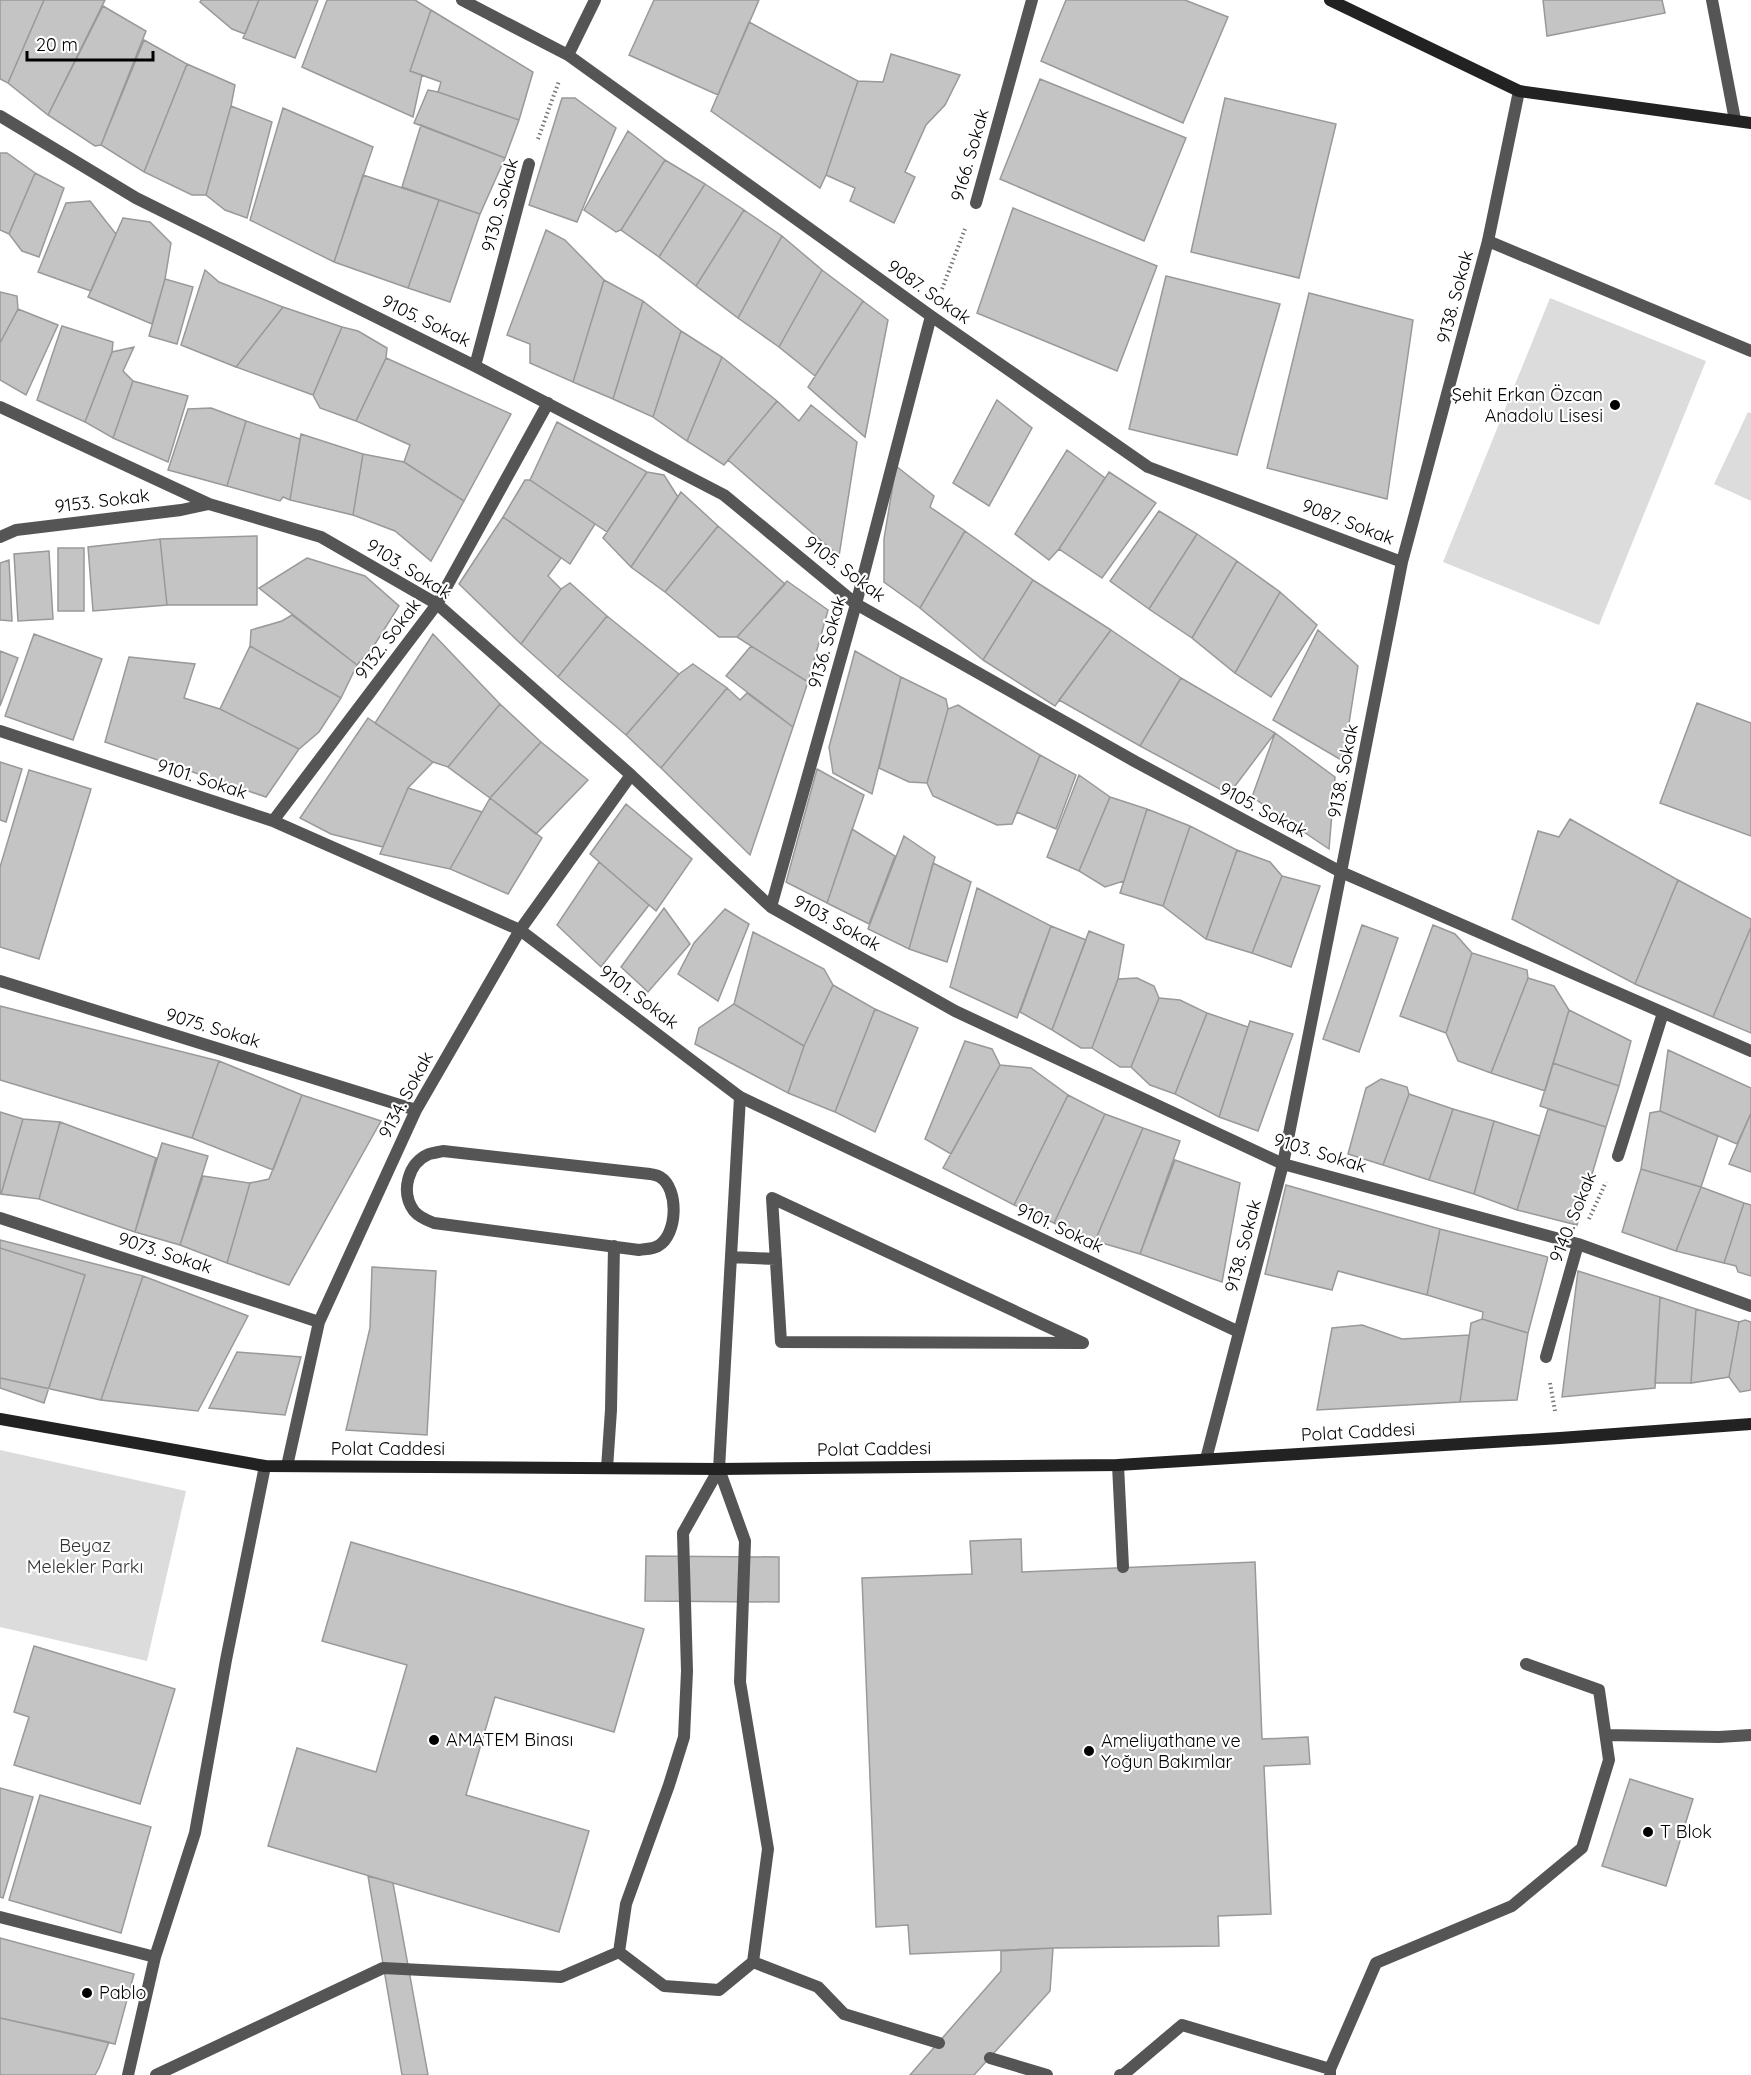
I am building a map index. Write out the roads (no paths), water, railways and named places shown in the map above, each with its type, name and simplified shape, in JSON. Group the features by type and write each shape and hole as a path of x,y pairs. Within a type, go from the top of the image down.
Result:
{"main road":[{"path":"1330,0 1519,91 1751,123"},
{"name":"Polat Caddesi","path":"0,1419 265,1466 719,1469 1118,1465 1751,1424"}],"street":[{"name":"9087. Sokak","path":"462,0 568,55 931,316 1148,467 1402,562"},
{"path":"568,55 595,0"},
{"name":"9166. Sokak","path":"976,203 1032,0"},
{"path":"1712,0 1735,120"},
{"name":"9138. Sokak","path":"1206,1460 1283,1164 1402,562 1488,241 1519,91"},
{"name":"9105. Sokak","path":"0,116 136,198 475,366 724,495 856,604 1136,762 1341,873 1751,1051"},
{"name":"9130. Sokak","path":"475,366 529,165"},
{"path":"1488,241 1751,351"},
{"name":"9136. Sokak","path":"771,907 856,604 931,316"},
{"name":"9132. Sokak","path":"273,821 437,604 548,403"},
{"name":"9103. Sokak","path":"0,407 209,504 321,537 437,604 631,775 771,907 955,1011 1283,1164 1578,1244 1751,1306"},
{"name":"9153. Sokak","path":"0,537 16,530 181,510 209,504"},
{"name":"9101. Sokak","path":"0,731 273,821 520,930 740,1097 1239,1332"},
{"name":"9134. Sokak","path":"287,1467 319,1322 416,1110 520,930 631,775"},
{"name":"9075. Sokak","path":"0,981 416,1110"},
{"name":"9140. Sokak","path":"1618,1156 1663,1013"},
{"path":"619,1952 664,1986 719,1990 753,1962 768,1849 740,1682 745,1540 719,1469 740,1097"},
{"path":"443,1151 639,1172 660,1177 671,1190 674,1207 667,1237 660,1245 651,1248 639,1250 614,1246 434,1223 422,1218 413,1210 408,1198 409,1174 417,1162 429,1154 443,1151"},
{"path":"772,1198 1083,1343 781,1342 776,1259 772,1198"},
{"name":"9073. Sokak","path":"0,1218 319,1322"},
{"name":"9140. Sokak","path":"1546,1357 1578,1244"},
{"path":"607,1468 614,1246"},
{"path":"731,1257 776,1259"},
{"path":"1118,1465 1123,1568"},
{"path":"128,2075 155,1957 195,1833 226,1660 265,1466"},
{"path":"619,1952 626,1905 684,1737 687,1671 683,1533 719,1469"},
{"path":"1120,2075 1182,2025 1330,2072 1376,1963 1512,1906 1582,1848 1609,1760 1599,1690 1526,1664"},
{"path":"1605,1736 1751,1735"},
{"path":"0,1917 155,1957"},
{"path":"156,2075 383,1968 561,1977 619,1952"},
{"path":"753,1962 818,1987 844,2014 939,2043"},
{"path":"990,2058 1047,2075"}],"place":[{"name":"Şehit Erkan Özcan Anadolu Lisesi","path":"1615,405"},
{"name":"AMATEM Binası","path":"434,1740"},
{"name":"Ameliyathane ve Yoğun Bakımlar","path":"1089,1751"},
{"name":"T Blok","path":"1648,1832"},
{"name":"Pablo","path":"87,1993"}],"park label":[{"name":"Beyaz Melekler Parkı","path":"85,1556"}]}
